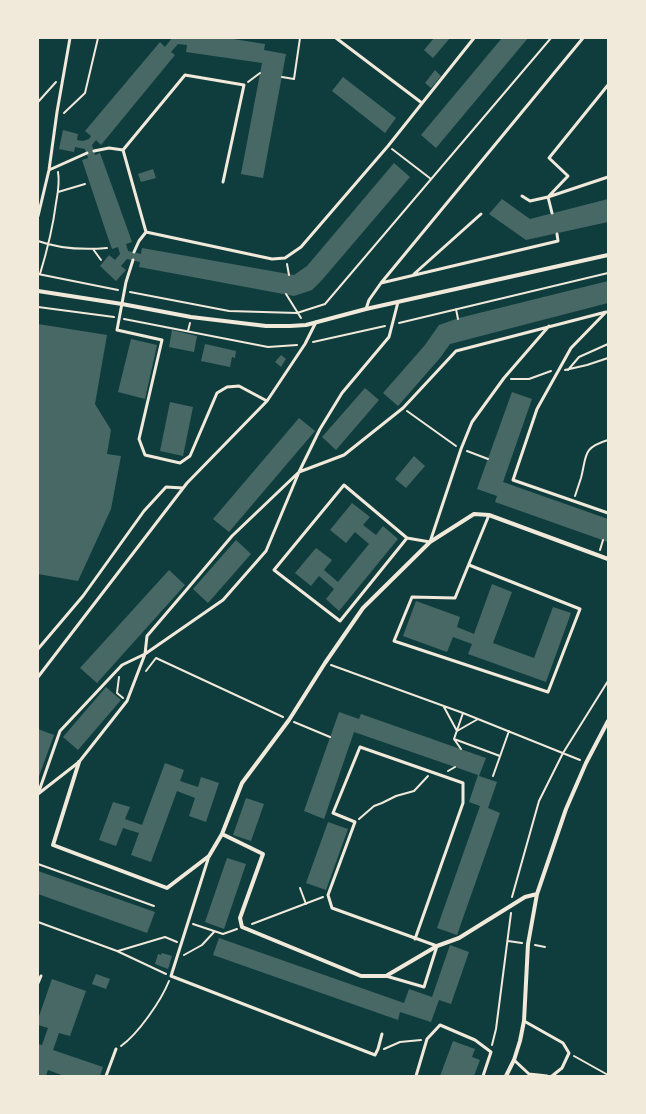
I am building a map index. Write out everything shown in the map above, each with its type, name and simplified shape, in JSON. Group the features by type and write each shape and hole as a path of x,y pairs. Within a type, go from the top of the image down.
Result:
{"street":[{"path":"38,291 122,304 191,317 266,326 290,326 316,322 366,309 608,255"},
{"path":"79,762 53,845 167,888 209,856 222,834 242,783 289,720 325,663 363,608 430,542 474,514 489,515 608,559"},
{"path":"506,1076 514,1060 524,1021 528,944 537,894 566,810 586,763 608,721"},
{"path":"222,834 263,854 240,918 242,927 362,976 386,976 438,946 459,938 525,897 537,894"}],"lane":[{"path":"38,216 49,170 57,112 70,38"},
{"path":"336,38 422,102"},
{"path":"146,232 272,260 285,258 301,247 388,146 474,38"},
{"path":"366,309 381,282 583,38"},
{"path":"123,150 186,75 244,85 223,182"},
{"path":"548,197 568,176 549,158 608,85"},
{"path":"94,151 109,148 123,150"},
{"path":"123,150 146,232"},
{"path":"49,170 87,154"},
{"path":"522,196 530,201 548,197 608,177"},
{"path":"548,197 552,213"},
{"path":"413,276 481,214"},
{"path":"134,252 138,242 146,232"},
{"path":"381,282 413,276 558,242 557,234"},
{"path":"132,260 126,282 117,330 162,340 138,439 145,455 180,463 190,456 217,393 227,386 239,386 267,401"},
{"path":"398,302 389,337 342,393 320,429 299,472 266,551 223,600 145,654 122,665 60,731 38,794 79,762 128,701 145,654 147,636 232,536 299,472 344,455 403,408 456,351 607,312"},
{"path":"607,312 571,348 537,408 513,480 608,513"},
{"path":"38,677 183,488 267,401 305,344 316,322"},
{"path":"407,538 340,622 274,570 344,485 407,538 430,542 460,449 472,422 504,378 549,326"},
{"path":"38,648 83,596 144,511 166,487 183,488"},
{"path":"469,565 580,609 548,692 394,641 412,597 455,598 489,515"},
{"path":"386,976 424,987 438,946 415,939 332,908 328,895 355,822 333,813 360,747 463,783 463,803 415,939"},
{"path":"209,856 170,976 375,1055 382,1034"},
{"path":"38,984 41,976"},
{"path":"524,1021 563,1043 569,1053 562,1068 552,1076"},
{"path":"416,1076 427,1039 440,1025 475,1040 491,1052 483,1076"},
{"path":"106,1076 116,1048"},
{"path":"514,1060 529,1074 546,1076"}],"path":[{"path":"62,115 85,93 98,38"},
{"path":"282,77 294,79 300,38"},
{"path":"38,102 64,73"},
{"path":"244,85 260,73"},
{"path":"388,146 431,179"},
{"path":"40,274 49,245 60,180 57,166"},
{"path":"58,192 85,184"},
{"path":"38,241 60,248 107,248"},
{"path":"93,249 101,260"},
{"path":"285,258 290,275"},
{"path":"38,307 119,318 268,347 305,344 392,325 608,273"},
{"path":"456,309 458,319"},
{"path":"567,370 579,357 608,344"},
{"path":"403,408 460,449 488,459"},
{"path":"573,501 581,477 586,453 596,444 608,440"},
{"path":"598,555 604,540"},
{"path":"142,676 156,658 289,720 330,737"},
{"path":"334,666 479,719 586,763"},
{"path":"491,1052 496,1029 512,896 539,801 563,754 608,681"},
{"path":"118,684 117,693 124,698"},
{"path":"444,706 457,731"},
{"path":"454,739 463,713"},
{"path":"457,731 479,719"},
{"path":"493,776 509,731"},
{"path":"454,739 500,756"},
{"path":"454,739 462,749"},
{"path":"355,822 374,806 382,804 396,796 414,791 430,774 435,773"},
{"path":"38,864 154,906"},
{"path":"300,888 306,904"},
{"path":"251,924 324,897"},
{"path":"38,922 117,951 170,976 164,991 141,1026 129,1040 116,1048"},
{"path":"188,923 223,934 242,927"},
{"path":"175,960 202,945 214,932"},
{"path":"117,951 165,937 181,943"},
{"path":"386,1049 400,1042 427,1039"},
{"path":"569,1053 608,1075"}],"building":[{"path":"172,38 227,38 265,44 264,50 286,54 263,178 241,174 262,63 186,52 187,45 178,44 171,52 175,55 101,145 96,140 92,145 95,155 100,153 132,242 126,244 128,251 141,254 142,248 294,275 307,266 394,163 410,177 312,290 294,296 139,267 140,262 127,259 121,266 126,270 116,281 100,266 109,255 115,260 120,254 118,247 112,249 82,160 88,158 85,149 75,147 74,152 59,149 63,130 78,134 77,140 83,141 89,139 91,136 85,131 160,42 165,47"},
{"path":"434,38 450,38 433,58 424,50"},
{"path":"502,38 528,38 436,148 421,135"},
{"path":"435,70 441,76 431,88 425,83"},
{"path":"343,77 396,118 385,133 332,91"},
{"path":"153,169 156,178 141,182 138,174"},
{"path":"502,199 530,219 608,199 608,222 526,240 489,214"},
{"path":"608,281 608,303 450,344 440,358 398,406 383,393 425,345 439,325 459,318"},
{"path":"38,324 107,335 95,404 111,430 107,454 121,456 111,509 78,581 38,574"},
{"path":"172,330 197,336 194,352 169,347"},
{"path":"131,339 157,345 145,399 118,392"},
{"path":"205,344 236,351 235,358 232,357 230,367 201,361"},
{"path":"281,355 286,359 281,367 275,362"},
{"path":"365,388 379,400 336,450 322,437"},
{"path":"512,392 532,399 503,482 608,519 608,542 495,502 497,496 477,489"},
{"path":"170,402 193,407 183,456 160,451"},
{"path":"299,418 315,431 229,532 213,519"},
{"path":"414,456 425,466 406,488 395,479"},
{"path":"352,503 370,517 363,525 376,535 383,526 398,539 339,611 326,599 334,589 319,576 311,586 295,573 316,548 332,560 324,570 338,582 369,544 355,532 346,543 330,530"},
{"path":"236,540 251,554 208,603 193,589"},
{"path":"169,570 185,585 97,683 80,668"},
{"path":"492,584 512,592 493,643 534,658 553,607 571,613 546,682 468,654 472,644 453,637 447,652 403,636 416,601 460,617 457,627 474,634"},
{"path":"106,687 121,700 78,750 63,737"},
{"path":"339,712 359,719 361,714 486,758 479,776 497,782 488,808 500,813 457,935 437,928 480,806 469,802 478,775 354,732 324,819 304,811"},
{"path":"38,729 54,735 38,779"},
{"path":"165,763 184,770 180,781 198,787 201,777 219,783 206,822 189,816 195,798 177,791 151,862 131,855 139,833 123,828 116,846 99,840 113,802 130,807 125,819 142,825"},
{"path":"246,798 264,804 251,841 233,835"},
{"path":"328,822 348,829 326,890 306,883"},
{"path":"227,858 246,864 224,929 205,922"},
{"path":"38,871 155,912 147,933 38,894"},
{"path":"219,938 404,1003 409,989 432,997 450,945 469,952 451,1004 439,1000 431,1022 400,1012 398,1020 213,955"},
{"path":"162,953 172,956 168,969 155,964 158,954 161,955"},
{"path":"96,974 110,979 106,989 92,984"},
{"path":"52,979 86,991 70,1036 59,1033 53,1050 103,1067 100,1076 64,1076 48,1070 46,1076 38,1076 38,1044 42,1045 48,1028 38,1025 38,1019"},
{"path":"453,1041 475,1049 472,1057 480,1060 474,1076 440,1076"}]}
